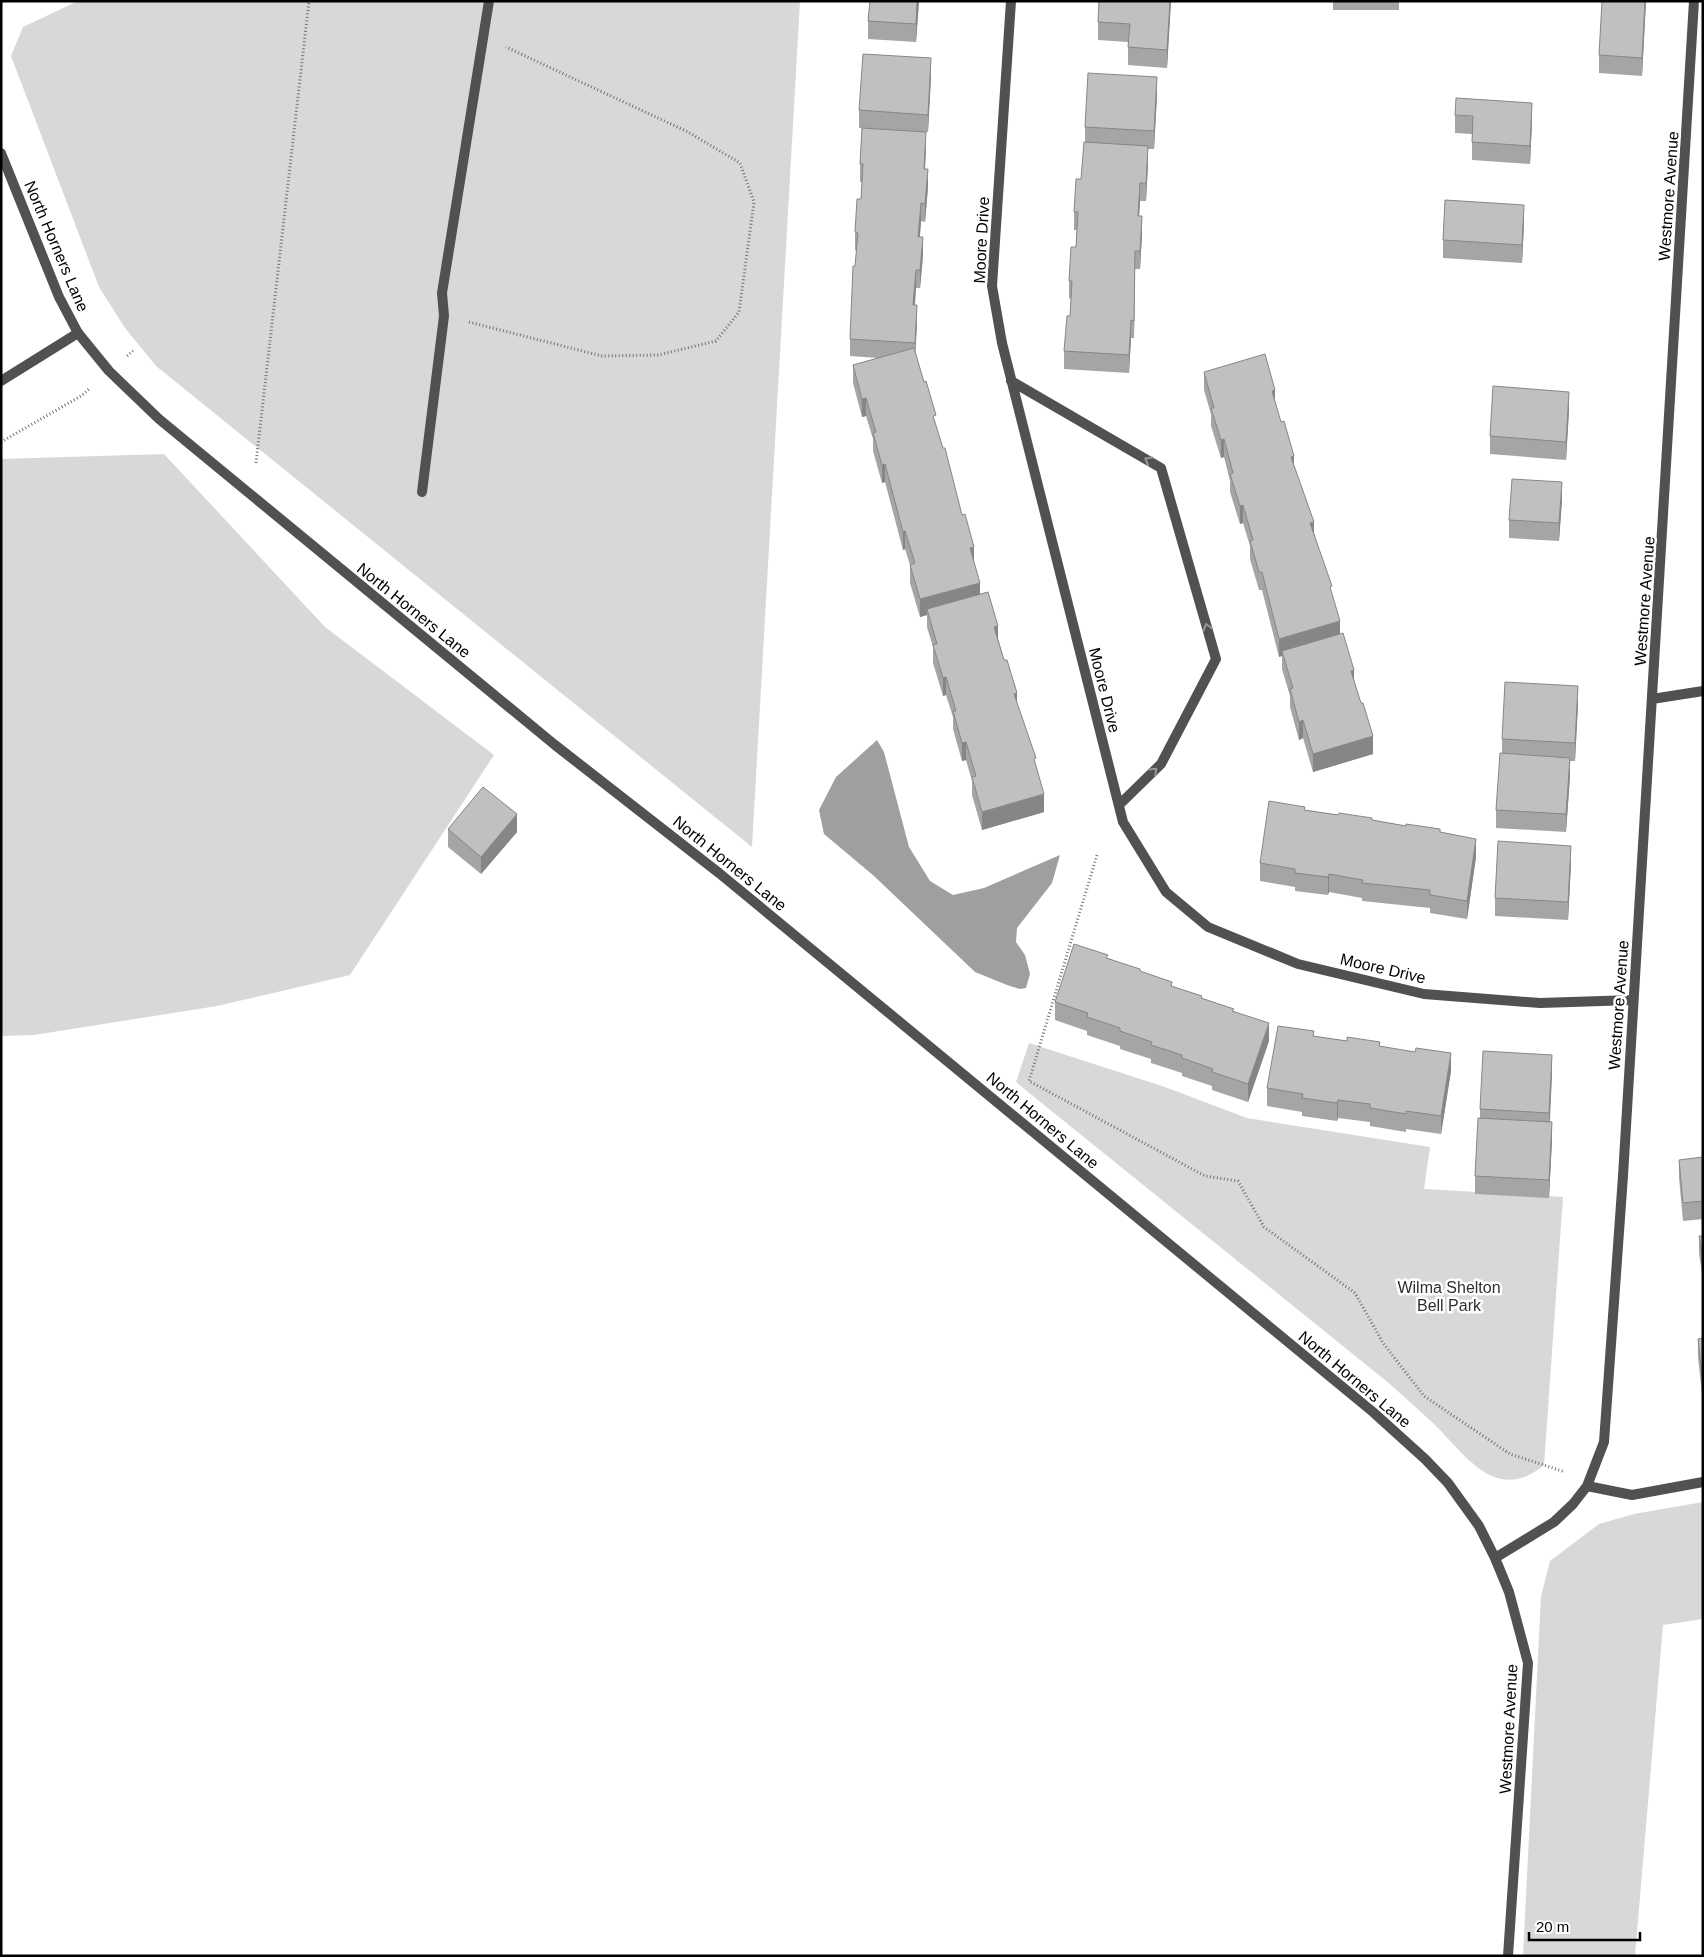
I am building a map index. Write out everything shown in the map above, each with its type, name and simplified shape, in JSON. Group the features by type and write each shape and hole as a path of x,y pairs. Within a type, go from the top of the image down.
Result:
{"street":[{"path":"422,492 444,316 442,293 489,1"},
{"name":"Moore Drive","path":"1011,1 992,286 1011,381 1123,822 1166,892 1208,927 1298,964 1424,994 1540,1002 1633,1000"},
{"name":"Westmore Avenue","path":"1508,1956 1528,1662 1509,1592 1495,1558 1554,1522 1573,1504 1587,1486 1604,1442 1623,1176 1694,1"},
{"name":"North Horners Lane","path":"1,153 59,297 78,333 125,388 173,430 556,745 742,891 1380,1419 1425,1459 1448,1483 1470,1513 1495,1558"},
{"path":"1,381 78,333"},
{"path":"1011,381 1161,468 1216,659 1161,764 1119,805"},
{"path":"1652,699 1703,691"},
{"path":"1587,1486 1632,1494 1703,1482"}],"path":[{"path":"256,463 309,1"},
{"path":"444,316 602,356 658,355 716,341 739,312 754,202 740,163 688,132 483,36"},
{"path":"1,442 81,396"},
{"path":"1097,854 1029,1081 1205,1176 1238,1181 1264,1227 1355,1294 1383,1343 1424,1396 1510,1454 1562,1470 1587,1486"}],"green space":[{"path":"78,1 800,1 752,847 156,366 125,328 99,287 11,56 23,27"},
{"path":"164,454 325,627 494,755 350,975 217,1006 34,1035 1,1036 1,459"},
{"name":"Wilma Shelton Bell Park","path":"1029,1043 1165,1087 1247,1118 1430,1147 1424,1189 1563,1197 1544,1465 1525,1477 1508,1480 1492,1476 1474,1464 1434,1424 1385,1380 1016,1082"},
{"path":"1703,1502 1703,1619 1663,1625 1635,1956 1523,1956 1541,1596 1550,1561 1599,1524 1634,1514"}],"shaded area":[{"path":"877,740 884,752 909,847 930,881 953,895 984,888 1060,855 1052,883 1017,928 1016,942 1025,955 1030,974 1026,988 1020,989 1007,985 975,972 874,876 824,834 819,810 836,777"}],"building":[{"path":"870,1 917,1 916,24 868,21"},
{"path":"1099,1 1170,1 1167,50 1128,47 1130,24 1098,22"},
{"path":"1602,1 1645,1 1642,58 1599,55"},
{"path":"863,54 931,58 928,115 859,110"},
{"path":"1088,73 1157,77 1154,131 1085,127"},
{"path":"1456,98 1532,103 1530,146 1472,142 1473,116 1455,115"},
{"path":"862,128 926,132 924,169 928,169 925,204 921,203 918,237 923,237 920,270 916,270 913,305 917,305 915,343 850,339 853,266 855,266 858,233 855,232 857,199 861,199 863,164 860,164"},
{"path":"1084,142 1148,146 1146,183 1140,183 1138,216 1142,216 1140,251 1135,251 1134,321 1131,320 1129,355 1064,351 1067,316 1070,316 1072,281 1069,281 1071,247 1076,247 1078,212 1074,212 1076,179 1081,179"},
{"path":"1445,200 1524,205 1522,245 1443,240"},
{"path":"914,348 936,415 933,416 943,448 945,448 962,515 965,514 974,547 970,548 980,583 920,599 910,565 915,563 905,531 903,532 885,464 882,465 873,433 876,432 866,398 862,399 853,365"},
{"path":"1265,354 1275,390 1272,391 1281,422 1284,421 1294,456 1291,457 1314,522 1310,523 1332,586 1330,587 1340,621 1279,639 1262,572 1259,572 1250,541 1253,540 1243,505 1240,506 1230,474 1233,473 1224,439 1221,440 1211,408 1214,408 1204,372"},
{"path":"1493,386 1569,392 1566,442 1490,436"},
{"path":"1512,479 1562,482 1559,523 1509,520"},
{"path":"988,592 998,626 994,627 1017,693 1014,694 1036,758 1034,759 1044,794 982,812 972,777 976,776 966,742 962,743 953,711 956,711 946,677 943,678 933,645 937,644 927,609"},
{"path":"1343,633 1354,670 1351,671 1373,736 1313,754 1303,720 1299,722 1290,689 1293,688 1282,651"},
{"path":"1505,682 1578,686 1575,743 1502,739"},
{"path":"1500,753 1570,758 1566,814 1496,810"},
{"path":"483,787 517,814 481,857 448,829"},
{"path":"1269,801 1305,807 1304,810 1338,815 1339,813 1406,826 1406,824 1440,829 1440,832 1476,839 1467,901 1430,895 1430,890 1362,883 1363,880 1329,874 1328,877 1295,873 1295,869 1260,863"},
{"path":"1498,841 1571,846 1568,902 1495,898"},
{"path":"1074,944 1108,955 1106,958 1172,982 1171,986 1234,1009 1232,1011 1269,1023 1248,1084 1212,1072 1213,1069 1182,1058 1182,1055 1151,1045 1152,1042 1120,1031 1120,1028 1087,1017 1088,1013 1055,1002"},
{"path":"1278,1026 1314,1031 1313,1036 1347,1041 1347,1037 1380,1042 1379,1046 1415,1052 1416,1048 1451,1053 1441,1116 1406,1111 1406,1114 1370,1108 1370,1104 1338,1100 1337,1103 1302,1098 1303,1094 1267,1088"},
{"path":"1483,1051 1552,1055 1549,1113 1480,1109"},
{"path":"1478,1118 1552,1122 1549,1180 1475,1176"},
{"path":"1703,1157 1703,1201 1683,1203 1679,1160"},
{"path":"1699,1236 1703,1236 1703,1260"},
{"path":"1703,1338 1703,1385 1698,1339"}]}
